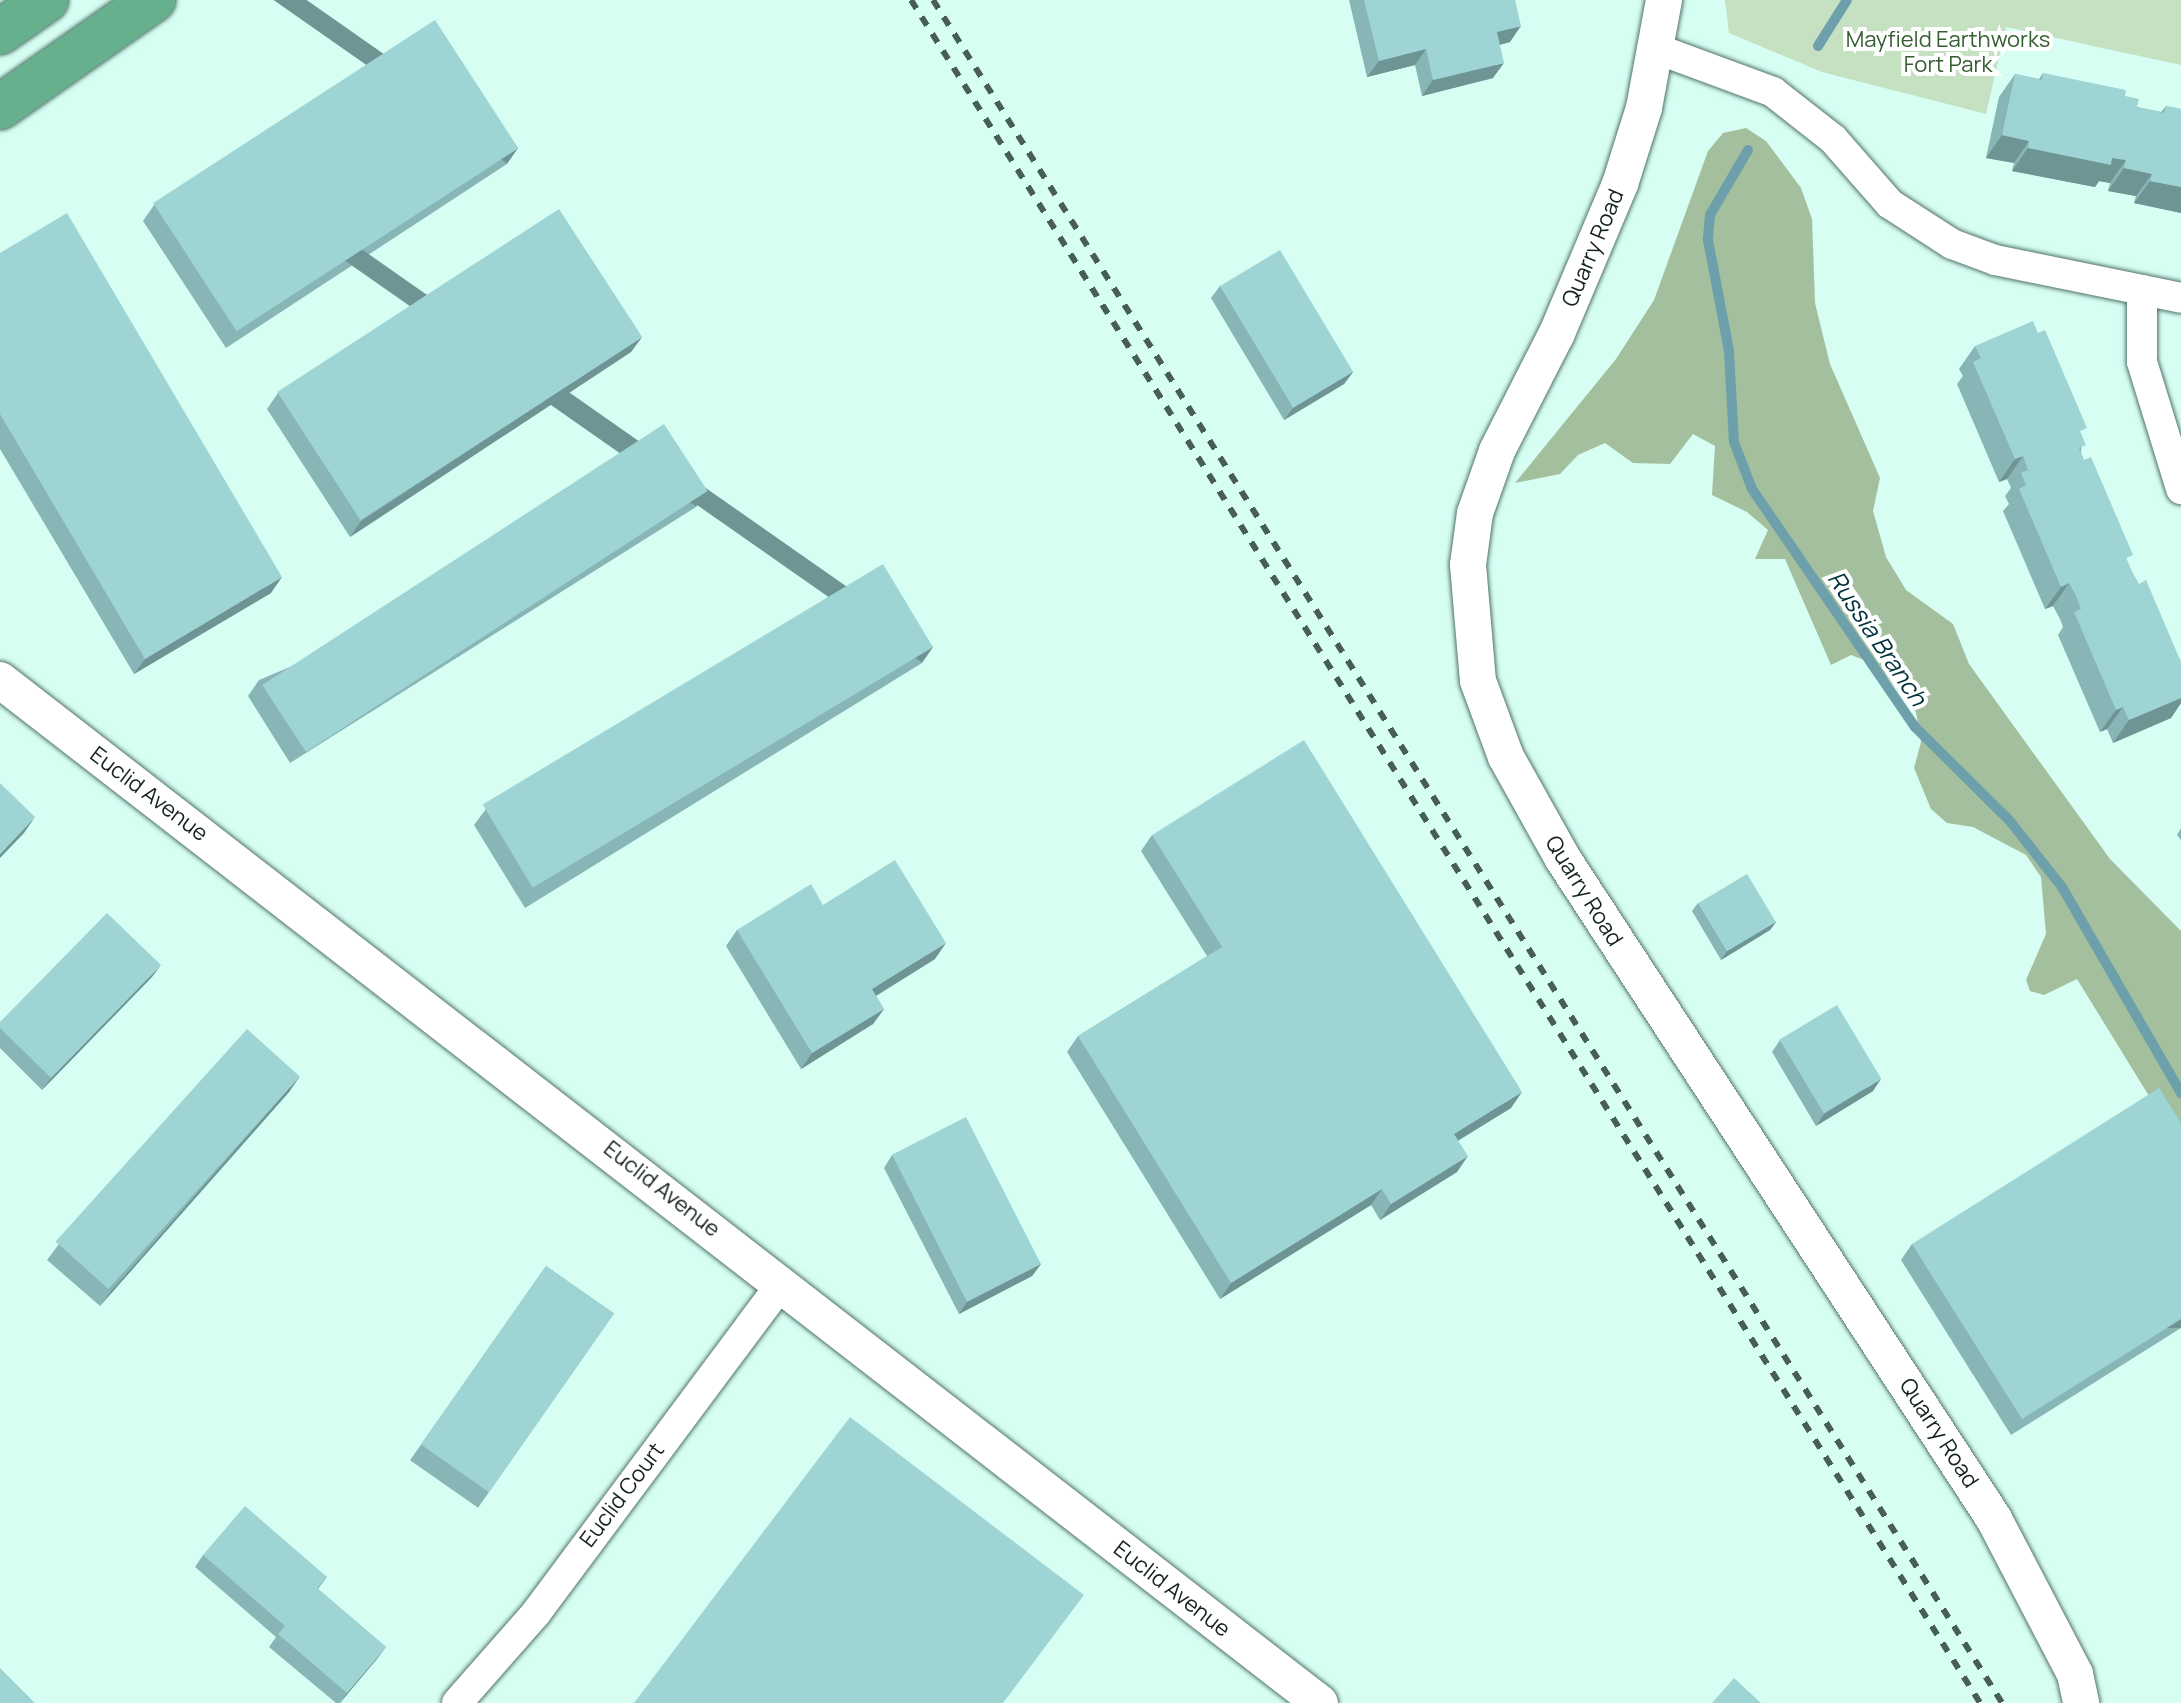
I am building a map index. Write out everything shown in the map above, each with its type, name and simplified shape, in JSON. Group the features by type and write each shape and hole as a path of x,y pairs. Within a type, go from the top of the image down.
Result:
{"highway":[{"path":"0,32 46,0"},
{"path":"0,107 153,0"}],"street":[{"name":"Quarry Road","path":"1664,0 1657,49 1620,184 1557,333 1497,451 1475,513 1468,580 1478,681 1506,757 1563,859 1994,1519 2075,1674 2081,1703"},
{"path":"1657,49 1773,92 1833,139 1890,204 1952,244 1995,260 2181,298"},
{"path":"2142,290 2142,362 2181,489"},
{"name":"Euclid Avenue","path":"0,680 782,1283 1320,1703"},
{"name":"Euclid Court","path":"457,1703 536,1613 782,1283"}],"green space":[{"name":"Mayfield Earthworks Fort Park","path":"1725,0 2181,0 2181,65 2006,27 1986,114 1822,72 1729,33"},
{"path":"1746,128 1766,141 1801,188 1812,219 1815,303 1830,364 1880,478 1873,511 1886,557 1906,590 1953,624 1969,664 2110,859 2181,931 2181,1148 2077,979 2044,995 2030,991 2026,980 2046,934 2041,877 2026,855 1973,827 1947,823 1931,809 1914,768 1921,742 1916,712 1877,665 1851,655 1831,665 1785,559 1755,559 1768,530 1747,512 1712,495 1715,446 1693,434 1670,464 1633,463 1605,443 1578,455 1560,474 1515,483 1616,359 1654,300 1708,151 1723,133"}],"building":[{"path":"1364,0 1515,0 1521,26 1497,32 1504,63 1433,80 1426,49 1379,61"},
{"path":"435,20 518,148 237,331 153,203"},
{"path":"2043,73 2126,90 2125,96 2139,99 2137,107 2164,113 2166,106 2181,109 2181,187 2150,181 2152,174 2124,168 2126,160 2112,158 2111,165 2028,148 2029,141 2002,135 2015,74 2042,80"},
{"path":"559,209 642,337 361,520 277,392"},
{"path":"67,213 282,577 145,659 0,414 0,253"},
{"path":"1280,250 1353,372 1293,408 1220,286"},
{"path":"2033,321 2038,333 2045,330 2087,428 2080,431 2086,445 2079,448 2084,460 2091,457 2133,555 2126,558 2132,572 2139,584 2146,580 2181,662 2181,698 2129,720 2123,707 2116,710 2074,612 2081,609 2076,596 2069,583 2061,587 2019,489 2026,485 2021,473 2028,470 2023,456 2015,459 1973,362 1981,358 1975,346"},
{"path":"664,424 708,491 306,752 262,685"},
{"path":"883,564 933,647 533,888 483,805"},
{"path":"1304,740 1522,1092 1454,1134 1468,1156 1391,1204 1382,1189 1231,1283 1078,1036 1222,947 1152,835"},
{"path":"0,783 35,817 0,854"},
{"path":"895,860 946,943 872,989 884,1009 812,1053 737,930 811,884 823,905"},
{"path":"1747,874 1776,922 1727,951 1698,903"},
{"path":"107,913 161,965 51,1078 0,1028 0,1022"},
{"path":"1837,1005 1881,1079 1824,1113 1780,1040"},
{"path":"247,1029 300,1077 108,1289 56,1242"},
{"path":"2159,1088 2181,1123 2181,1319 2022,1419 1912,1244"},
{"path":"966,1117 1041,1264 967,1302 892,1155"},
{"path":"546,1266 614,1314 489,1492 421,1445"},
{"path":"850,1417 1084,1595 1003,1703 634,1703"},
{"path":"245,1506 327,1577 317,1588 386,1647 347,1693 278,1634 285,1626 203,1555"},
{"path":"0,1668 35,1703 0,1703"},
{"path":"1734,1678 1761,1703 1712,1703"}],"waterway":[{"name":"Russia Branch","path":"1818,46 1847,0"},
{"name":"Russia Branch","path":"1748,150 1710,215 1708,240 1729,351 1734,442 1752,489 1915,727 2009,820 2062,887 2181,1093"}],"railway":[{"path":"911,0 1980,1703"},
{"path":"933,0 2002,1703"}]}
